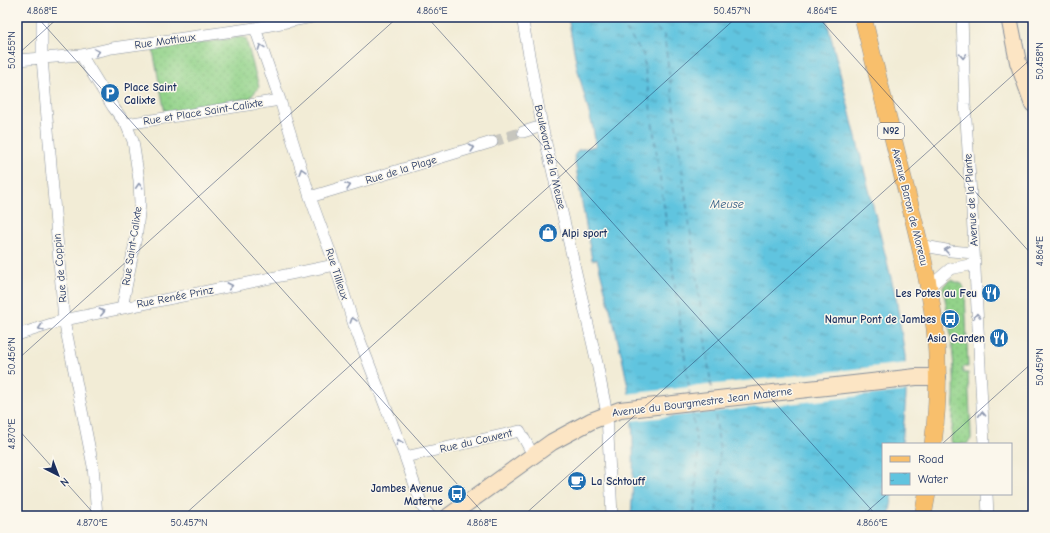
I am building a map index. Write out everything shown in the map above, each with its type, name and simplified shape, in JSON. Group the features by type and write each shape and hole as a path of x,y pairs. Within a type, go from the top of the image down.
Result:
{"main road":[{"name":"Avenue Baron de Moreau","path":"863,17 929,287 935,330 938,377"},
{"path":"1009,17 1018,62 1033,104"},
{"name":"Avenue du Bourgmestre Jean Materne","path":"449,516 552,442 578,428 614,412 916,377 938,377"},
{"name":"N92","path":"933,443 938,377"},
{"path":"923,516 927,495"}],"street":[{"name":"Rue de Coppin","path":"42,17 42,58 64,320 93,466 97,516"},
{"name":"Rue Mottiaux","path":"17,60 81,56 112,48 254,28 312,17"},
{"name":"Boulevard de la Meuse","path":"522,17 542,126 597,363 614,412 612,516"},
{"name":"Avenue de la Plante","path":"962,17 965,104 984,443"},
{"name":"Rue Tillieux","path":"254,28 280,100 310,198 335,265 354,325 423,508 430,516"},
{"name":"Rue Saint-Calixte","path":"81,56 113,107 126,124 133,142 139,180 140,203 137,232 122,308"},
{"name":"Rue et Place Saint-Calixte","path":"126,124 280,100"},
{"path":"523,132 542,126"},
{"name":"Rue de la Plage","path":"310,198 492,142"},
{"path":"920,246 951,251 974,259"},
{"path":"929,287 950,269 974,259"},
{"name":"Rue Renée Prinz","path":"17,335 64,320 335,265"},
{"name":"Rue du Couvent","path":"405,457 520,431 533,455"},
{"path":"987,495 988,516"}],"green space":[{"name":"Place Saint Calixte","path":"241,37 246,39 259,87 250,98 165,113 153,50"},
{"path":"951,280 962,284 965,291 968,367 963,367 963,373 968,373 971,439 968,443 952,443 951,440 954,381 950,330 943,287"}],"water":[{"name":"Meuse","path":"568,17 826,17 896,298 905,356 906,396 902,443 882,443 882,495 893,495 889,516 631,516 633,452 632,419 628,387 614,323 597,259 592,260 574,156 578,150 596,146 593,128 577,67"}],"pier":[{"path":"907,363 908,391 630,421 626,394"}],"ferry route":[{"path":"614,17 622,24 643,54 690,395"},
{"path":"643,17 664,35 712,392"},
{"path":"714,407 720,450 716,516"},
{"path":"692,410 698,456 694,516"}],"tunnel":[{"path":"492,142 523,132"}],"place":[{"name":"Place Saint Calixte","path":"110,93"},
{"name":"Alpi sport","path":"548,233"},
{"name":"Les Potes au Feu","path":"991,293"},
{"name":"Namur Pont de Jambes","path":"950,319"},
{"name":"Asia Garden","path":"999,338"},
{"name":"La Schtouff","path":"577,481"},
{"name":"Jambes Avenue Materne","path":"457,494"}]}
